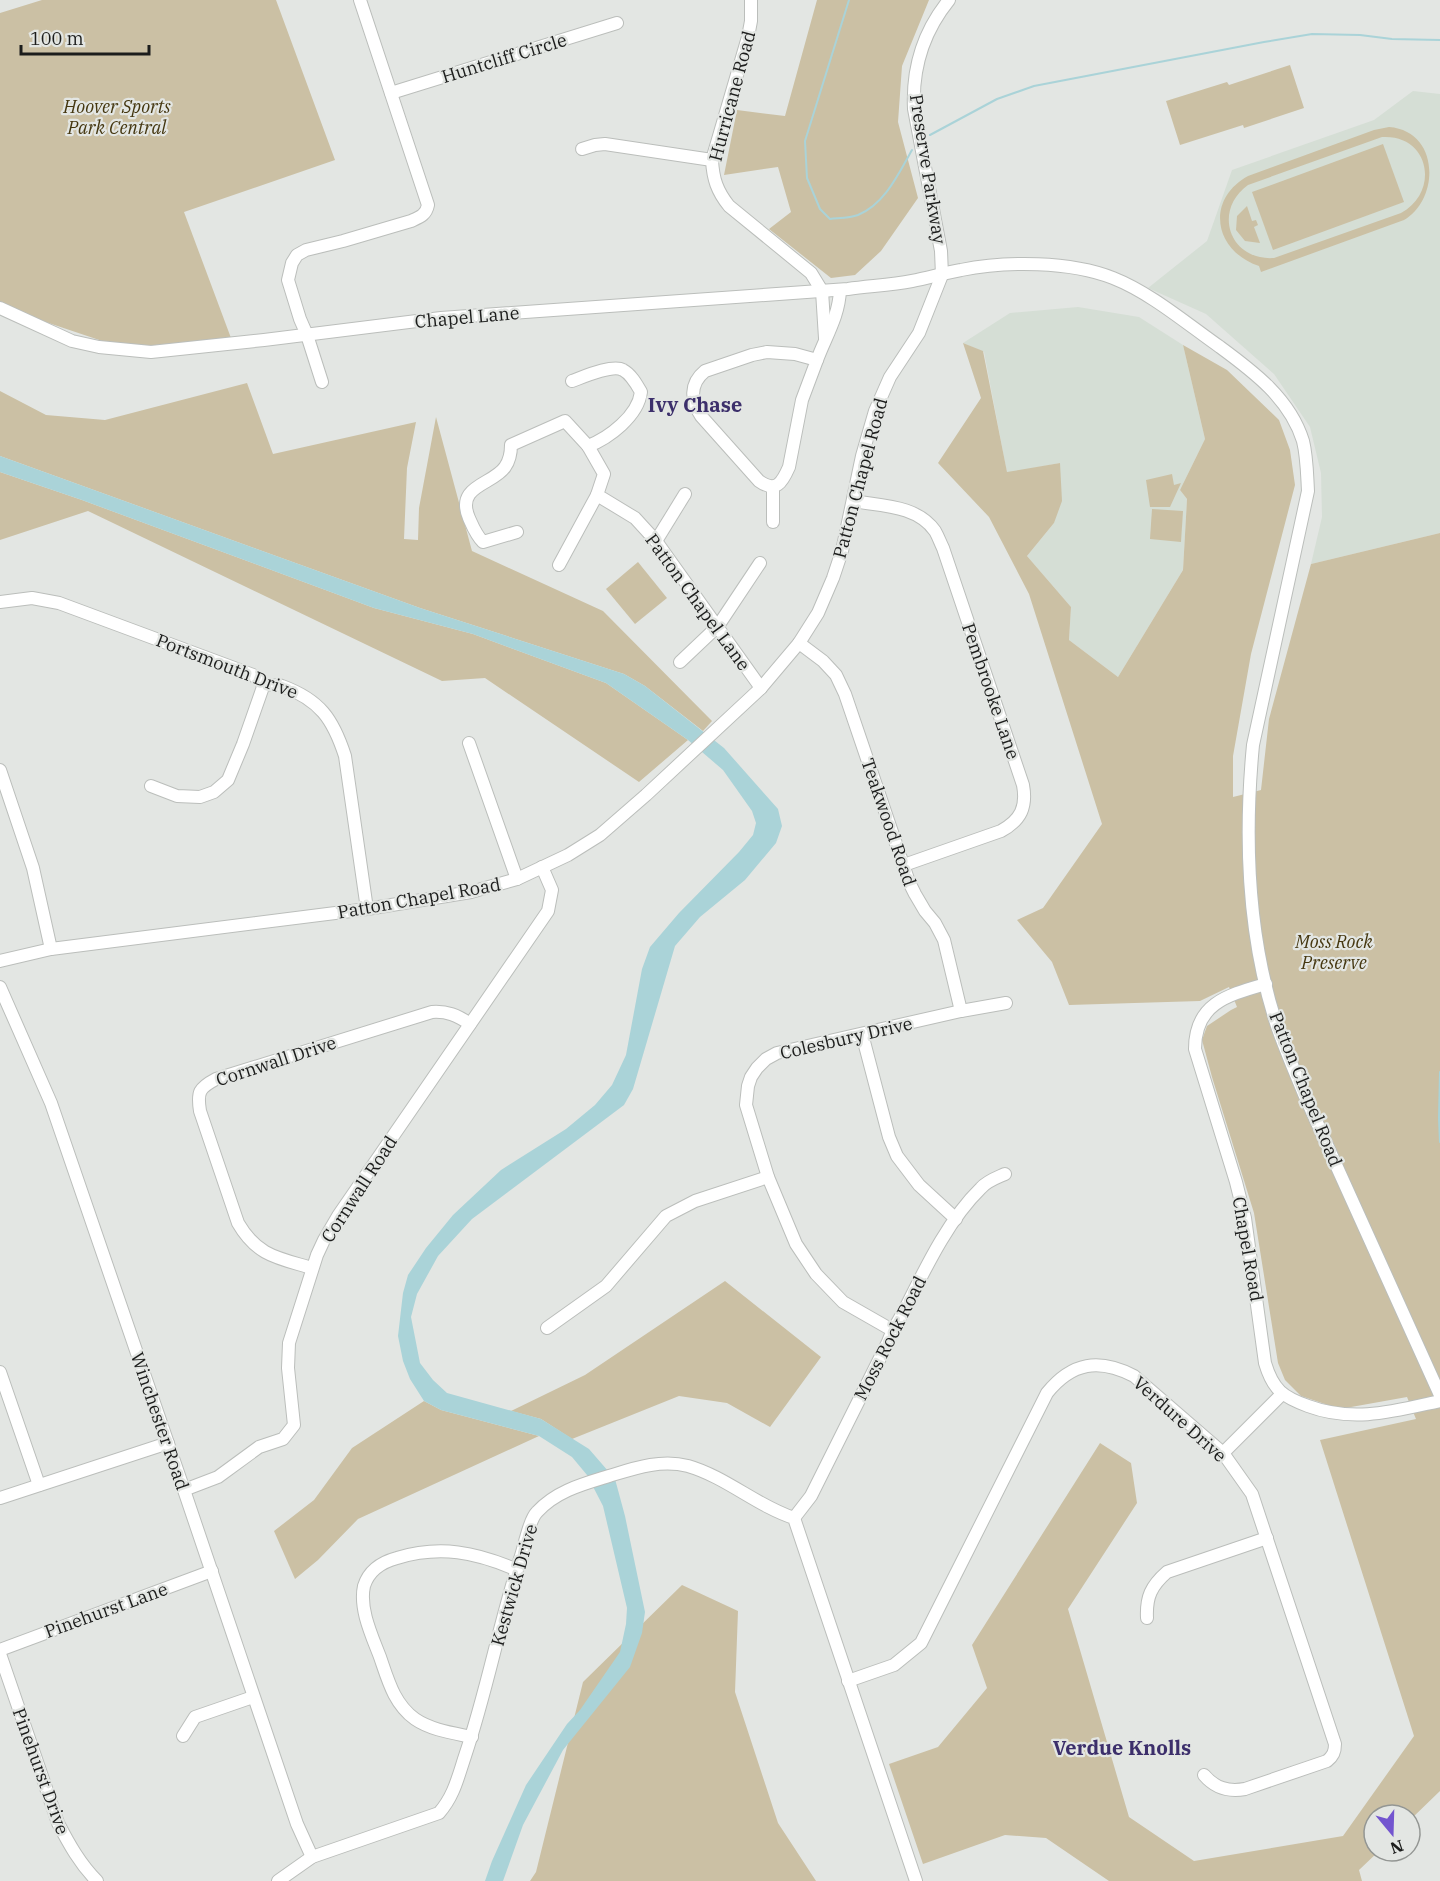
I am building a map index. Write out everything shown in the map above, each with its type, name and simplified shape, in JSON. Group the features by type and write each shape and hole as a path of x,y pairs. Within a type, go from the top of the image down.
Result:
{"street":[{"path":"322,382 288,280 291,263 306,249 343,241 411,221 422,216 427,211 428,205 360,0"},
{"name":"Hurricane Road","path":"751,0 748,37 712,160 712,172 717,188 729,206 811,273 822,291"},
{"name":"Preserve Parkway","path":"942,275 941,251 914,109 913,92 916,66 922,44 937,15 949,0"},
{"name":"Huntcliff Circle","path":"392,93 617,23"},
{"path":"582,149 605,144 712,160"},
{"name":"Patton Chapel Road","path":"0,961 51,949 367,909 471,892 517,879 568,855 600,835 760,688 799,643 818,613 842,551 866,444 882,393 919,333 942,275 962,270 1017,265 1082,268 1114,278 1146,294 1254,373 1274,392 1295,423 1303,441 1308,491 1256,724 1249,782 1248,863 1257,943 1277,1025 1304,1094 1440,1395"},
{"name":"Chapel Lane","path":"0,308 72,341 122,351 151,352 177,351 441,318 840,290 910,282 942,275"},
{"path":"817,360 788,353 759,354 712,368 699,376 695,382 692,398 694,406 759,481 766,486 773,487 779,484 789,467 802,400 817,360 825,338 834,323 840,301 840,290"},
{"path":"822,291 825,338"},
{"path":"572,381 605,370 619,368 624,370 641,392 640,399 621,425 602,441 588,446"},
{"path":"517,531 483,542 477,536 466,512 467,498 474,489 504,470 511,457 511,445 565,421 588,446 604,474 597,495 559,566"},
{"path":"773,487 773,522"},
{"path":"656,541 685,494"},
{"name":"Patton Chapel Lane","path":"597,495 635,518 656,541 760,688"},
{"name":"Pembrooke Lane","path":"853,501 915,513 935,531 947,559 1024,790 1024,807 1021,815 1010,826 989,836 904,864"},
{"path":"680,662 718,626 760,563"},
{"name":"Portsmouth Drive","path":"0,602 32,598 58,603 253,675 264,684 279,685 305,696 323,711 337,732 345,756 367,909"},
{"name":"Teakwood Road","path":"799,643 823,661 836,675 845,694 915,894 935,922 944,940 961,1011"},
{"path":"151,786 177,796 200,797 214,792 228,780 264,684"},
{"path":"469,742 517,879"},
{"path":"0,770 33,868 51,949"},
{"name":"Cornwall Road","path":"184,1490 218,1477 259,1447 283,1439 294,1425 288,1368 289,1343 312,1269 330,1229 548,910 552,890 542,867"},
{"name":"Chapel Road","path":"1266,984 1238,992 1205,1012 1198,1023 1195,1035 1196,1049 1245,1218 1267,1369 1274,1387 1282,1394"},
{"name":"Winchester Road","path":"0,987 51,1103 253,1697 297,1824 312,1857"},
{"name":"Colesbury Drive","path":"892,1330 843,1302 816,1274 796,1244 768,1177 746,1105 748,1086 757,1068 765,1059 777,1053 1006,1003"},
{"name":"Cornwall Drive","path":"312,1269 266,1254 246,1238 238,1223 200,1111 198,1099 200,1090 216,1079 432,1012 453,1014 470,1024"},
{"path":"862,1034 889,1137 897,1156 919,1185 956,1219"},
{"name":"Moss Rock Road","path":"794,1518 811,1496 892,1330 956,1219 981,1188 1005,1174"},
{"path":"547,1328 606,1286 666,1216 695,1201 768,1177"},
{"name":"Verdure Drive","path":"848,1681 894,1665 921,1643 1047,1393 1057,1381 1072,1370 1094,1364 1118,1368 1134,1376 1223,1453 1252,1494 1335,1744 1332,1757 1320,1764 1238,1791 1217,1787 1204,1775"},
{"path":"0,1372 39,1485"},
{"path":"1223,1453 1282,1394 1295,1402 1316,1409 1354,1416 1385,1413 1440,1401"},
{"path":"0,1498 168,1443"},
{"name":"Kestwick Drive","path":"278,1881 312,1857 439,1813 450,1801 472,1737 517,1570 535,1514 553,1498 580,1485 662,1462 688,1466 719,1479 775,1512 794,1518"},
{"path":"794,1518 916,1881"},
{"path":"1147,1618 1147,1603 1152,1589 1167,1572 1267,1538"},
{"path":"472,1737 430,1727 416,1719 393,1693 369,1626 364,1603 364,1587 371,1572 385,1561 417,1552 435,1550 451,1551 504,1564 517,1570"},
{"name":"Pinehurst Lane","path":"0,1652 212,1571"},
{"name":"Pinehurst Drive","path":"0,1652 58,1823 68,1844 97,1881"},
{"path":"183,1736 195,1717 253,1697"}],"shaded area":[{"path":"1413,91 1440,94 1440,533 1311,564 1322,517 1321,473 1310,427 1274,374 1206,314 1148,288 1207,241 1232,170 1374,120"},
{"path":"1078,307 1139,317 1183,345 1205,439 1180,490 1187,499 1183,570 1118,677 1069,640 1071,607 1027,556 1054,523 1060,463 1007,473 984,352 963,343 1010,313"}],"green space":[{"name":"Hoover Sports Park Central","path":"42,0 276,0 335,160 184,212 231,338 123,348 7,309 0,304 0,13"},
{"path":"817,0 929,0 902,66 898,122 918,198 881,251 855,275 831,278 769,229 791,212 778,167 724,175 737,110 785,116"},
{"path":"1290,65 1304,108 1244,128 1243,125 1180,145 1166,101 1227,82 1229,85"},
{"path":"1389,127 1406,131 1418,140 1426,153 1429,182 1416,210 1404,220 1261,272 1259,266 1244,259 1232,249 1224,237 1220,224 1225,198 1234,186 1248,176 1374,130","holes":["1382,137 1398,139 1411,145 1419,154 1424,166 1425,179 1421,192 1413,204 1401,213 1274,258 1259,257 1246,252 1237,243 1231,232 1229,220 1231,208 1237,196 1248,185"]},
{"path":"1383,144 1404,202 1273,250 1252,192"},
{"path":"1247,206 1252,221 1256,220 1258,225 1254,227 1260,243 1245,241 1236,230 1237,216"},
{"name":"Moss Rock Preserve","path":"963,343 983,351 1007,472 1060,463 1062,501 1054,523 1027,556 1071,607 1069,640 1118,677 1183,570 1187,499 1180,490 1205,439 1183,345 1227,370 1279,420 1290,450 1295,485 1251,654 1233,756 1233,797 1261,790 1269,719 1311,564 1440,533 1440,1791 1422,1808 1422,1803 1366,1803 1414,1736 1320,1440 1416,1419 1407,1397 1340,1409 1301,1396 1285,1380 1278,1363 1254,1213 1202,1040 1207,1026 1237,1007 1229,987 1200,1001 1069,1005 1052,962 1017,920 1043,908 1102,824 1029,594 989,517 938,463 981,398"},
{"path":"247,383 273,454 416,422 407,468 404,539 418,540 419,508 436,417 472,551 603,611 712,721 703,731 645,686 624,674 420,608 0,456 0,391 46,415 105,420"},
{"path":"0,472 374,608 473,634 606,683 688,740 639,782 485,678 442,681 88,511 0,540"},
{"path":"1172,474 1174,485 1181,483 1170,507 1150,507 1146,480"},
{"path":"1152,509 1183,511 1181,542 1150,539"},
{"path":"638,562 667,598 635,624 606,589"},
{"path":"725,1281 821,1357 770,1427 727,1403 679,1396 572,1439 541,1419 511,1411 585,1375"},
{"path":"424,1401 441,1410 539,1436 358,1519 318,1560 295,1579 274,1531 314,1500 352,1448"},
{"path":"1100,1443 1131,1463 1137,1503 1068,1609 1129,1817 1194,1861 1343,1836 1362,1809 1362,1863 1366,1863 1359,1870 1362,1881 1109,1881 1046,1838 1005,1835 923,1864 889,1764 938,1747 987,1688 972,1645"},
{"path":"682,1585 738,1611 735,1692 778,1823 816,1881 530,1881 536,1872 583,1682"}],"water":[{"path":"0,456 420,608 624,674 645,686 724,748 778,809 782,826 776,843 745,880 700,917 675,946 633,1089 624,1105 472,1219 438,1256 417,1294 411,1317 420,1363 447,1393 541,1419 589,1449 615,1479 645,1612 642,1633 630,1667 563,1750 523,1825 503,1881 485,1881 526,1785 620,1652 627,1608 603,1506 587,1475 572,1457 539,1436 441,1410 424,1401 410,1379 403,1361 398,1336 403,1293 408,1275 426,1248 453,1215 501,1170 566,1129 595,1105 612,1085 626,1055 642,969 650,947 753,835 756,823 752,811 723,770 688,740 606,683 473,634 374,608 0,472"}],"waterway":[{"path":"849,0 805,141 807,178 820,209 830,219 855,216 868,210 884,196 912,150"},
{"path":"930,135 997,99 1034,86 1264,42 1312,34 1440,40"},
{"path":"1440,1072 1440,1142"}],"district":[{"name":"Ivy Chase","path":"695,404"},
{"name":"Verdue Knolls","path":"1122,1747"}]}
